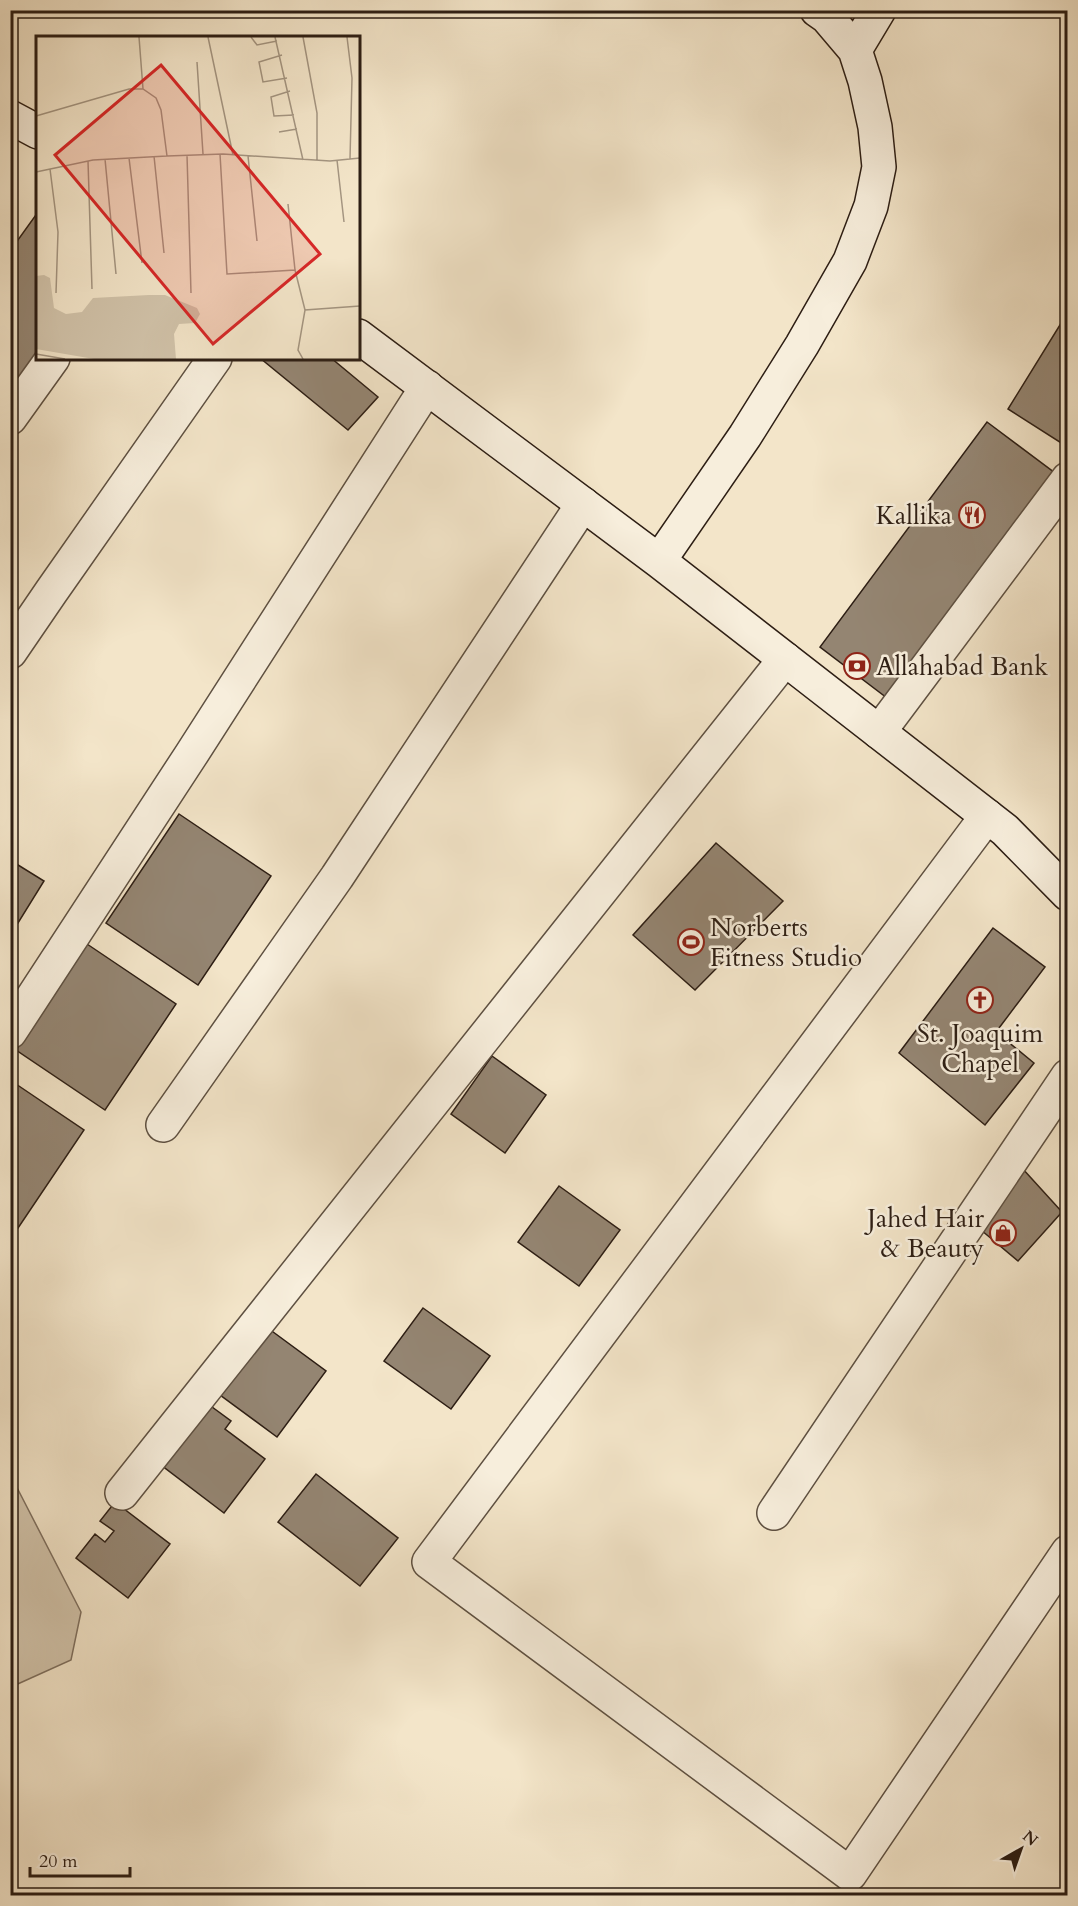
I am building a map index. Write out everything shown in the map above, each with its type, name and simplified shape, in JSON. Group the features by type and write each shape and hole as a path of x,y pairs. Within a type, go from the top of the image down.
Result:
{"street":[{"path":"659,561 745,435 789,365 850,261 871,206 879,167 865,81 855,50 827,17 817,10"},
{"path":"855,50 879,10"},
{"path":"10,117 36,131"},
{"path":"360,337 659,561 1005,830 1065,883"},
{"path":"10,418 52,360"},
{"path":"10,652 214,360"},
{"path":"10,1032 427,387"},
{"path":"879,732 1068,479"},
{"path":"163,1125 337,878 583,504"},
{"path":"122,1493 785,659"},
{"path":"987,816 429,1562 845,1885 1068,1552"},
{"path":"774,1513 1068,1076"}],"shaded area":[{"path":"11,1476 81,1612 71,1660 11,1687"}],"building":[{"path":"36,215 36,360 19,383 10,376 10,251"},
{"path":"1068,312 1068,444 1066,446 1008,409"},
{"path":"262,360 333,360 378,397 348,430"},
{"path":"987,422 1055,473 887,698 820,647"},
{"path":"179,814 271,876 198,985 106,923"},
{"path":"716,843 783,901 695,990 633,935"},
{"path":"10,860 44,881 18,923 10,918"},
{"name":"St. Joaquim Chapel","path":"993,928 1045,967 996,1032 1034,1063 985,1125 899,1053"},
{"path":"87,944 176,1004 105,1110 16,1050"},
{"path":"492,1056 546,1095 505,1153 451,1114"},
{"path":"10,1080 84,1130 14,1234 10,1232"},
{"path":"1022,1168 1062,1212 1018,1261 975,1225"},
{"path":"559,1186 620,1230 579,1286 518,1242"},
{"path":"423,1308 490,1356 451,1409 384,1361"},
{"path":"265,1326 326,1371 277,1437 216,1392"},
{"path":"208,1404 231,1421 225,1429 265,1459 224,1513 161,1465"},
{"path":"316,1474 398,1538 360,1586 278,1522"},
{"path":"115,1502 170,1544 128,1598 76,1558 95,1534 105,1542 114,1531 100,1521"}],"place":[{"name":"Kallika","path":"972,515"},
{"name":"Allahabad Bank","path":"857,666"},
{"name":"Norberts Fitness Studio","path":"691,942"},
{"name":"St. Joaquim Chapel","path":"980,1000"},
{"name":"Jahed Hair & Beauty","path":"1003,1233"}]}
